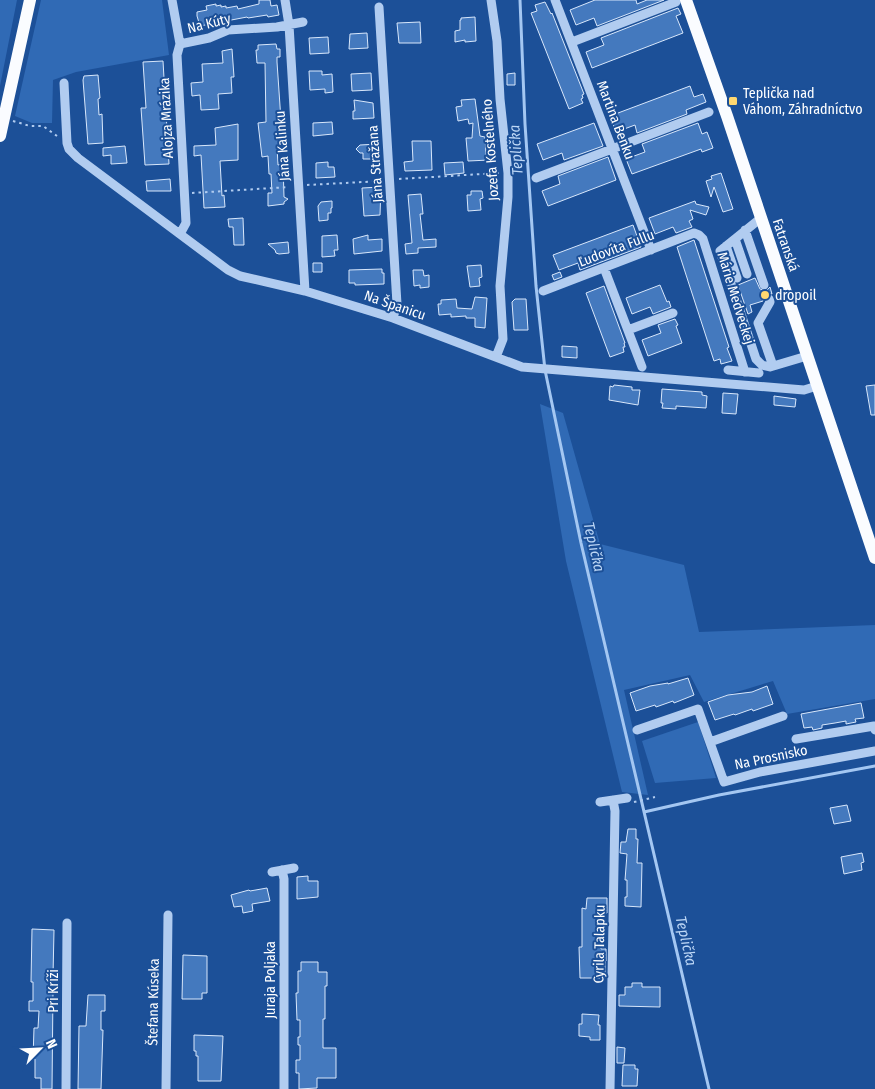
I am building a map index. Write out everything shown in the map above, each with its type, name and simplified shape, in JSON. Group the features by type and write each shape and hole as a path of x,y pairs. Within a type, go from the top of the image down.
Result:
{"main road":[{"path":"0,136 30,0"},
{"name":"Fatranská","path":"681,1 761,218 875,558"}],"street":[{"name":"Alojza Mrázika","path":"172,0 180,44 177,55 186,223 180,234"},
{"name":"Jána Kalinku","path":"285,0 289,25 305,291"},
{"name":"Jozefa Kostelného","path":"491,0 497,41 500,99 508,172 508,197 500,286 503,339 496,358"},
{"name":"Martina Benku","path":"555,0 651,250"},
{"path":"572,42 681,1"},
{"name":"Jána Stražana","path":"379,7 397,304 393,318"},
{"name":"Na Kúty","path":"180,44 208,38 228,30 303,22"},
{"path":"64,83 67,143"},
{"path":"536,178 709,112"},
{"name":"Na Španicu","path":"67,143 69,149 78,158 228,270 240,276 305,291 393,318 522,367 804,390 817,386"},
{"path":"761,218 720,251 733,279 756,359 762,365 773,366 807,356"},
{"path":"745,230 764,285"},
{"name":"Ľudovíta Fullu","path":"543,291 694,233 699,234"},
{"name":"Márie Medveckej","path":"699,234 703,239 745,372"},
{"path":"735,239 747,274"},
{"path":"604,268 642,367"},
{"path":"733,279 759,270"},
{"path":"746,327 758,323 770,302 769,299"},
{"path":"628,330 673,313"},
{"path":"758,323 773,366"},
{"path":"728,370 760,374"},
{"name":"Na Prosnisko","path":"637,730 698,709 724,782 760,772 875,751"},
{"path":"710,742 783,716"},
{"path":"796,739 874,726 875,730"},
{"name":"Cyrila Talapku","path":"610,1089 615,811 613,800"},
{"path":"600,802 631,800"},
{"path":"272,872 294,868"},
{"name":"Juraja Poljaka","path":"282,870 284,879 284,1089"},
{"name":"Štefana Kúseka","path":"166,1089 168,915"},
{"name":"Pri Kríži","path":"66,1089 67,924"}],"path":[{"path":"15,121 30,126 43,126 67,143"},
{"path":"184,194 508,172"},
{"path":"631,800 655,797"}],"shaded area":[{"path":"0,0 17,0 0,86"},
{"path":"41,0 162,0 169,55 76,72 53,80 52,123 32,123 15,116"},
{"path":"540,404 563,413 600,544 684,565 699,632 875,625 875,699 787,714 773,681 704,702 690,675 624,690 648,795 622,792 566,561"},
{"path":"698,722 716,778 655,783 642,741"}],"building":[{"path":"259,0 270,0 271,6 277,5 279,15 247,17 200,26 197,12 207,10 206,6 216,4 216,6 221,5 221,7 226,6 226,8 237,6 238,9 259,4"},
{"path":"595,0 636,0 637,4 647,0 664,0 597,26 594,18 576,25 570,10"},
{"path":"545,2 552,13 584,94 581,99 583,103 569,109 531,13 537,11 535,5"},
{"path":"678,8 681,14 676,16 683,33 592,68 586,52 604,45 601,38"},
{"path":"475,17 476,41 465,42 465,40 455,42 455,31 460,30 461,18"},
{"path":"420,22 421,43 399,43 397,23"},
{"path":"367,33 368,48 349,49 350,34"},
{"path":"328,37 329,53 310,54 309,38"},
{"path":"276,44 277,49 280,49 280,57 277,57 277,62 282,135 280,135 281,146 277,146 278,165 283,164 284,197 288,199 284,204 268,206 268,193 272,193 271,174 269,174 268,156 262,157 258,123 266,122 265,63 257,63 256,50 258,50 258,45"},
{"path":"232,49 234,77 231,77 232,93 218,94 219,109 201,110 200,95 192,96 191,83 203,82 202,64 223,63 222,51"},
{"path":"163,61 169,164 145,165 141,108 146,108 143,62"},
{"path":"309,71 322,71 322,75 332,74 333,92 325,93 325,89 310,90"},
{"path":"371,73 372,90 352,91 351,74"},
{"path":"515,73 515,85 507,85 507,74"},
{"path":"98,75 99,115 102,114 103,143 88,144 83,80 84,76"},
{"path":"690,86 694,97 703,94 706,102 686,110 687,114 637,133 635,125 616,132 610,116"},
{"path":"475,99 480,136 485,137 486,155 490,160 468,161 466,138 472,138 473,123 469,124 468,119 458,121 456,107 462,106 461,100"},
{"path":"354,100 373,103 374,118 353,119 353,111 355,111"},
{"path":"332,122 333,134 313,136 313,123"},
{"path":"594,123 603,146 564,160 562,153 543,160 537,144"},
{"path":"698,123 702,134 707,132 713,148 702,152 701,149 632,174 626,159 645,152 642,144"},
{"path":"238,124 238,160 220,161 222,196 224,195 225,207 204,208 201,155 194,156 194,146 216,145 215,128"},
{"path":"412,141 431,141 432,170 405,171 404,162 413,161"},
{"path":"378,144 379,159 363,159 363,153 356,149 360,145"},
{"path":"125,146 127,163 111,164 111,155 103,156 103,148"},
{"path":"608,157 616,180 548,206 542,191 560,184 558,176"},
{"path":"328,162 328,167 334,167 335,177 316,178 316,163"},
{"path":"463,162 464,173 445,175 444,163"},
{"path":"721,173 733,209 723,212 714,187 711,197 706,181 712,179 711,176"},
{"path":"170,179 171,191 147,191 146,181"},
{"path":"381,187 380,215 364,216 362,188"},
{"path":"471,191 482,191 483,198 480,199 481,210 468,211 467,195 471,195"},
{"path":"421,194 423,214 420,214 423,240 436,239 436,247 418,248 418,253 406,254 405,244 412,243 408,195"},
{"path":"332,201 328,220 319,221 318,206 321,202"},
{"path":"695,201 696,204 709,207 706,215 690,210 693,219 689,221 692,227 676,233 673,227 655,234 649,218"},
{"path":"243,218 244,245 234,245 233,227 229,227 228,219"},
{"path":"633,225 641,247 580,270 578,263 559,270 553,255"},
{"path":"337,235 338,250 334,250 335,256 322,257 322,236"},
{"path":"368,235 368,240 382,239 382,251 354,254 353,239"},
{"path":"694,240 729,347 727,348 732,361 721,364 720,359 714,361 677,247"},
{"path":"288,242 289,253 279,254 268,244"},
{"path":"313,263 322,263 322,272 313,272"},
{"path":"481,265 482,277 479,278 480,286 470,287 467,266"},
{"path":"382,269 384,284 355,285 355,283 349,283 349,270"},
{"path":"413,270 423,270 424,276 429,275 429,287 420,288 420,285 414,286"},
{"path":"560,272 562,277 554,280 552,275"},
{"name":"dropoil","path":"755,278 760,289 766,291 770,287 772,294 767,293 763,297 763,301 750,305 752,312 748,314 738,285"},
{"path":"660,285 671,307 653,314 650,307 632,314 626,298"},
{"path":"604,286 625,343 625,347 623,347 624,352 610,357 586,293"},
{"path":"475,297 487,298 485,328 475,327 475,318 466,318 466,316 451,317 451,314 439,315 438,304 441,304 441,300 456,299 457,308 472,309"},
{"path":"515,299 526,299 528,330 514,330 512,302"},
{"path":"675,319 682,343 648,356 642,340 661,333 658,325"},
{"path":"562,346 577,347 577,358 562,357"},
{"path":"614,385 632,387 632,390 640,390 638,405 609,400 610,386 613,387"},
{"path":"875,385 875,415 871,415 866,386"},
{"path":"662,389 702,392 702,395 707,396 706,408 676,406 676,409 662,408"},
{"path":"723,393 738,394 736,414 722,413"},
{"path":"774,396 796,399 795,407 774,405"},
{"path":"688,678 694,695 674,703 673,701 636,711 630,693 650,686 668,684"},
{"path":"767,686 773,704 715,720 708,702 728,695 752,692"},
{"path":"861,703 864,718 855,719 856,722 846,724 846,721 822,725 822,728 813,730 812,727 804,728 801,714"},
{"path":"847,805 851,821 834,824 830,808"},
{"path":"628,829 636,829 636,839 638,839 637,863 642,863 641,907 625,906 625,897 627,897 627,880 625,880 627,854 620,853 621,842 626,842"},
{"path":"862,853 864,862 861,863 862,870 844,874 841,857"},
{"path":"308,876 308,881 318,881 318,897 297,899 297,877"},
{"path":"267,888 270,901 252,904 253,911 243,913 242,906 234,907 231,895"},
{"path":"587,898 607,898 607,913 604,913 604,930 601,930 601,949 606,949 605,973 600,973 600,978 580,978 579,947 582,947 582,908 586,909"},
{"path":"32,929 54,930 53,976 51,976 51,991 53,991 52,1089 41,1089 41,1078 35,1078 35,1059 33,1059 34,1028 38,1028 39,1011 29,1011 29,1001 33,1001 33,982 31,982"},
{"path":"183,955 207,956 207,993 202,993 202,999 182,999"},
{"path":"301,962 318,962 318,972 327,972 325,1019 323,1019 323,1048 336,1048 336,1078 317,1078 317,1088 299,1089 299,1073 296,1073 296,1060 300,1060 298,1037 300,1037 300,1020 297,1020 296,993 298,993 298,971 301,971"},
{"path":"632,983 642,983 642,987 660,987 660,1007 619,1006 619,995 625,995 625,987 632,987"},
{"path":"88,995 105,995 105,1011 101,1011 101,1030 103,1030 101,1089 78,1089 79,1026 86,1026"},
{"path":"582,1014 599,1015 600,1040 590,1040 590,1037 579,1036 579,1024 582,1024"},
{"path":"194,1035 223,1036 221,1081 198,1081 198,1056 196,1056 196,1051 194,1051"},
{"path":"617,1047 625,1048 624,1063 617,1063"},
{"path":"623,1065 635,1065 635,1069 638,1069 637,1086 622,1086"}],"waterway":[{"name":"Teplička","path":"520,0 525,124 536,286 545,370 581,543 709,1089"},
{"path":"644,812 719,795 875,766"}],"place":[{"name":"Teplička nad Váhom, Záhradníctvo","path":"733,101"},
{"name":"dropoil","path":"765,295"}]}
